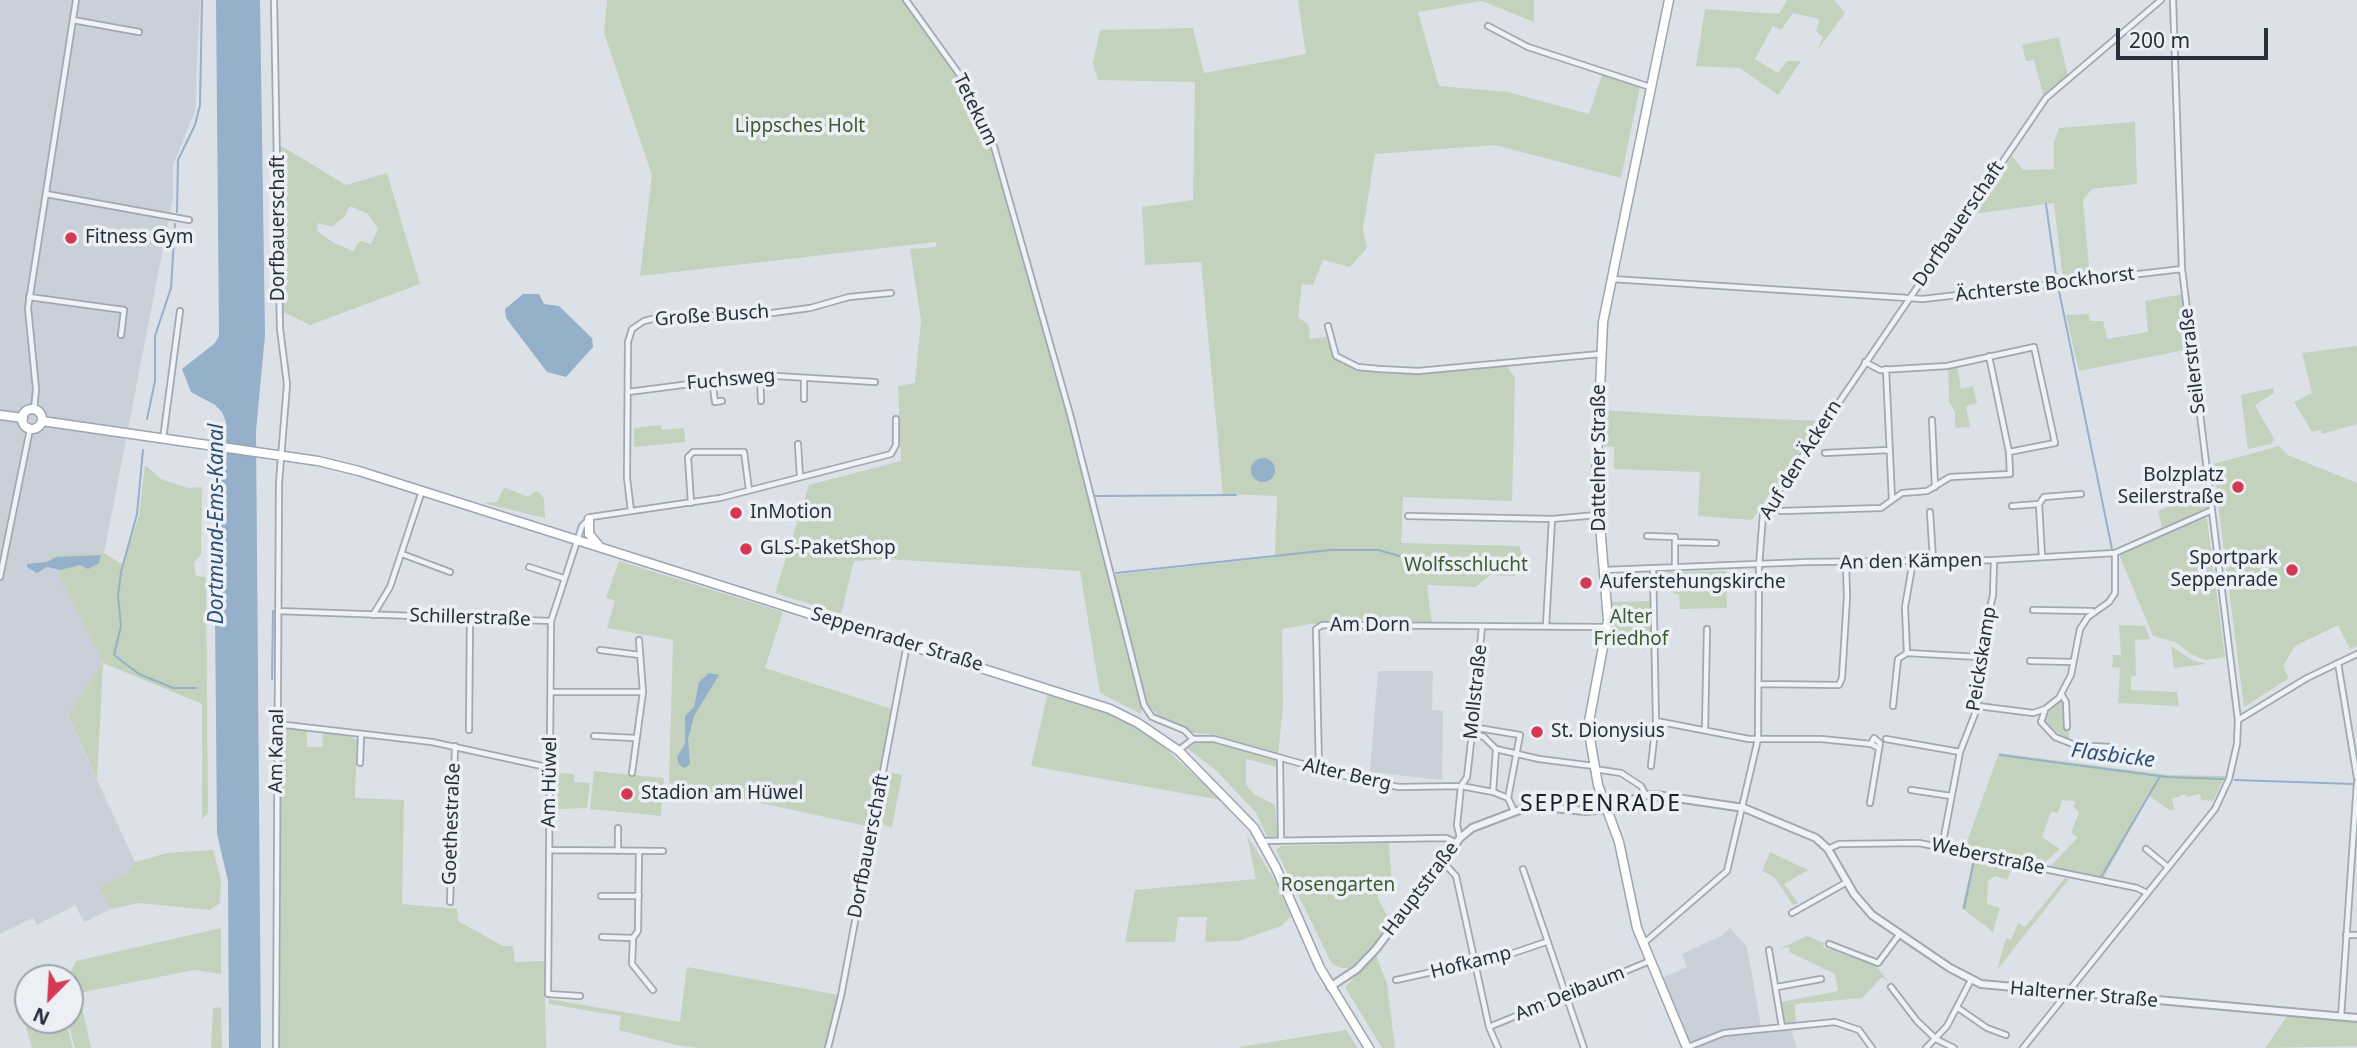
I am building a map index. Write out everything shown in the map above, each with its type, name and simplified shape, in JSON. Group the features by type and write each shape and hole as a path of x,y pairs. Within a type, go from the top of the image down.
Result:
{"main road":[{"name":"Dattelner Straße","path":"1669,0 1611,279 1600,354 1597,515 1607,627 1589,716 1588,737 1594,768 1619,842 1650,961 1687,1048"},
{"path":"23,418 26,411 34,410 40,414 42,421"},
{"path":"0,415 23,418"},
{"path":"23,418 30,429 37,427 42,421"},
{"path":"42,421 163,439"},
{"name":"Seppenrader Straße","path":"163,439 328,463 908,643 1110,709 1138,723 1179,751 1234,805 1264,840 1330,987 1369,1048"},
{"path":"589,519 589,534 602,549"}],"street":[{"path":"34,410 36,396 29,342 29,297 76,0"},
{"name":"Dorfbauerschaft","path":"274,0 280,316 287,384 281,455"},
{"name":"Tetekum","path":"906,0 962,78 993,143 1070,414 1144,705 1152,717 1180,727 1193,739"},
{"path":"2160,1 2173,2"},
{"name":"Dorfbauerschaft","path":"1611,279 1908,299 2046,98 2160,1"},
{"name":"Seilerstraße","path":"2023,1048 2215,809 2223,794 2237,744 2238,720 2182,269 2173,2"},
{"path":"73,20 139,32"},
{"path":"1488,26 1528,47 1651,87"},
{"path":"46,194 189,220"},
{"name":"Ächterste Bockhorst","path":"1908,299 2182,269"},
{"name":"Große Busch","path":"631,511 627,478 628,342 632,328 644,321 665,316 757,315 810,308 849,297 891,293"},
{"path":"29,297 124,310 121,335"},
{"name":"Auf den Äckern","path":"1645,942 1725,875 1744,808 1758,739 1760,523 1908,299"},
{"path":"163,439 180,311"},
{"path":"1328,326 1336,356 1358,367 1429,370 1600,354"},
{"path":"1865,362 1874,368 1886,369 1947,366 2034,347 2055,443 2009,452"},
{"path":"1769,506 1781,511 1881,508 1902,493 1927,491 1950,477 2010,474 2009,452 1989,356"},
{"path":"1886,369 1892,500"},
{"path":"760,375 761,401"},
{"name":"Fuchsweg","path":"628,392 712,379 760,375 875,382"},
{"path":"804,378 804,399"},
{"path":"712,379 715,402 722,401"},
{"path":"589,519 691,503 891,454 896,445 896,419"},
{"path":"1932,420 1935,487"},
{"path":"0,577 30,429"},
{"path":"798,444 800,477"},
{"path":"1825,453 1888,450"},
{"path":"691,503 688,457 693,452 744,452 749,490"},
{"name":"Am Kanal","path":"276,1048 281,455"},
{"path":"278,611 373,615 390,587 422,491"},
{"path":"2042,557 2039,504 2045,497 2081,494"},
{"path":"2012,506 2039,504"},
{"name":"An den Kämpen","path":"1604,570 1759,566 1807,562 1846,564 1994,560 2115,553 2210,511"},
{"path":"1930,512 1933,560"},
{"path":"1408,516 1552,519 1597,515"},
{"name":"Am Hüwel","path":"580,996 548,994 551,621 576,541 589,519"},
{"path":"1546,626 1552,519"},
{"path":"1647,537 1675,537 1675,567"},
{"path":"1675,542 1716,543"},
{"path":"1978,705 2027,713 2045,709 2062,695 2070,680 2077,635 2093,611 2109,602 2115,593 2115,553"},
{"path":"402,554 450,572"},
{"name":"Peickskamp","path":"1942,847 1960,752 1978,705 1979,657 1993,595 1994,560"},
{"path":"1907,653 1905,607 1913,562"},
{"path":"1759,684 1839,685 1842,678 1847,597 1846,564"},
{"path":"529,567 563,578"},
{"path":"1651,766 1656,721 1653,568"},
{"path":"2033,610 2093,611"},
{"name":"Schillerstraße","path":"373,615 551,621"},
{"path":"469,730 470,619"},
{"name":"Mollstraße","path":"1459,840 1457,825 1461,786 1466,777 1482,626 1607,627"},
{"name":"Am Dorn","path":"1319,770 1318,627 1482,626"},
{"path":"1705,730 1707,629"},
{"path":"632,773 635,737 641,726 643,692 644,668 639,640"},
{"name":"Dorfbauerschaft","path":"828,1048 841,996 908,643"},
{"path":"600,650 640,655"},
{"path":"1893,706 1898,659 1907,653 1979,657"},
{"path":"2238,720 2357,654"},
{"path":"2030,661 2073,662"},
{"path":"2338,663 2357,780 2341,1017"},
{"path":"551,692 643,692"},
{"path":"2062,695 2066,702 2067,727"},
{"path":"2041,722 2045,709"},
{"path":"2027,713 2041,722 2047,732 2066,742 2109,747"},
{"path":"1656,721 1758,739 1821,739 1871,744 1877,747"},
{"path":"277,724 455,746 551,768"},
{"path":"1472,730 1496,748 1621,773 1640,786 1646,795"},
{"path":"1472,730 1519,734 1518,753 1508,798 1514,811"},
{"path":"360,763 361,734"},
{"path":"594,736 635,737"},
{"path":"1870,803 1877,747 1880,743 1877,738 1872,739 1871,744"},
{"path":"1179,751 1193,739"},
{"name":"Alter Berg","path":"1193,739 1214,739 1319,770 1399,787 1461,786 1493,792 1508,798"},
{"path":"1886,739 1960,752"},
{"name":"Goethestraße","path":"450,902 455,746"},
{"path":"1493,792 1496,748"},
{"path":"1280,759 1281,840"},
{"path":"1911,790 1951,796"},
{"name":"Halterner Straße","path":"1607,809 1646,795 1744,808 1810,835 1828,849 1867,911 1899,935 1970,980 2002,988 2357,1018"},
{"name":"Hauptstraße","path":"1330,987 1352,973 1376,948 1459,840 1472,828 1530,806 1586,811 1607,809"},
{"path":"618,828 618,850"},
{"path":"1264,840 1459,840"},
{"name":"Weberstraße","path":"1828,849 1839,844 1912,842 2137,888 2147,893"},
{"path":"2146,849 2168,867"},
{"path":"549,850 663,851"},
{"path":"639,851 638,931 633,938 632,964 653,990"},
{"path":"1443,862 1456,876 1489,1027 1498,1048"},
{"path":"1523,869 1584,1048"},
{"path":"1791,914 1847,882"},
{"path":"601,896 639,896"},
{"path":"1829,944 1878,963 1899,935"},
{"path":"2346,935 2357,935"},
{"path":"602,937 633,938"},
{"name":"Hofkamp","path":"1396,981 1455,967 1475,966 1546,942"},
{"path":"1769,950 1782,1027"},
{"name":"Am Deibaum","path":"1489,1027 1650,961"},
{"path":"1777,987 1821,979"},
{"path":"1926,1048 1936,1039 1958,1008 1970,980"},
{"path":"1891,987 1907,1010 1936,1039 1954,1048"},
{"path":"1958,1008 1987,1028 2006,1035"},
{"path":"1687,1048 1724,1033 1842,1023 1859,1030 1872,1048"}],"shaded area":[{"path":"0,0 200,0 195,111 173,165 173,197 104,553 50,556 103,662 68,717 135,862 127,874 99,887 111,909 84,922 75,905 37,925 33,918 0,934"},
{"path":"1378,671 1433,671 1432,710 1443,711 1442,780 1370,772"},
{"path":"1730,928 1747,947 1762,1033 1791,1030 1797,1048 1692,1048 1662,978 1687,967 1682,954 1721,936"}],"green space":[{"path":"607,0 903,0 960,79 991,143 1112,575 1275,557 1277,496 1223,494 1201,262 1145,265 1142,207 1193,200 1195,82 1098,80 1093,63 1100,30 1193,28 1204,73 1306,54 1298,0 1534,0 1534,22 1482,1 1418,12 1439,86 1508,92 1589,114 1602,75 1640,87 1621,178 1495,145 1375,154 1363,229 1367,248 1350,267 1323,260 1313,285 1302,284 1298,317 1309,325 1310,339 1326,337 1335,357 1358,368 1420,373 1506,365 1515,378 1512,501 1403,497 1401,543 1519,546 1525,560 1523,567 1514,576 1490,575 1476,587 1427,585 1432,625 1310,624 1282,629 1283,705 1278,756 1209,734 1192,733 1160,718 1143,699 1141,714 1100,693 1080,571 887,559 854,561 841,614 775,593 809,485 901,461 898,386 915,383 921,320 910,249 936,247 936,242 640,276 652,175 604,33"},
{"path":"1787,0 1834,0 1845,13 1818,49 1823,37 1816,31 1820,19 1793,13 1781,30 1773,26 1755,59 1778,73 1787,61 1801,61 1778,95 1740,68 1696,66 1705,9 1779,14"},
{"path":"2059,37 2068,77 2044,98 2034,60 2026,61 2022,45"},
{"path":"2135,122 2137,184 2092,189 2083,200 2090,278 2063,281 2054,203 1972,214 2012,156 2023,170 2054,169 2054,142 2059,128"},
{"path":"280,145 346,185 387,173 420,284 310,325 283,312 278,212","holes":["350,206 368,214 378,229 371,244 360,241 353,251 334,243 317,231 318,223 332,227 345,216"]},
{"path":"2183,294 2190,349 2079,371 2066,315 2089,314 2090,321 2103,321 2107,339 2148,332 2145,301"},
{"path":"2357,346 2357,424 2322,434 2321,430 2312,432 2294,402 2312,393 2302,353"},
{"path":"1957,366 1961,389 1973,386 1977,403 1966,406 1970,427 1955,428 1955,412 1949,402 1948,367"},
{"path":"2273,388 2274,393 2255,405 2274,439 2271,444 2248,449 2241,395"},
{"path":"1601,410 1821,421 1752,520 1698,516 1700,472 1614,469 1614,447 1600,446"},
{"path":"661,425 662,430 684,428 685,442 634,447 634,428"},
{"name":"Sportpark Seppenrade","path":"2279,446 2288,455 2357,483 2357,646 2350,649 2338,625 2295,646 2283,666 2289,678 2244,707 2213,464"},
{"path":"145,465 161,479 188,488 202,487 201,554 194,563 196,576 206,577 208,813 202,819 202,704 103,663 97,779 68,716 103,662 49,555 104,553 122,564 139,516"},
{"path":"504,487 528,497 536,491 540,493 544,499 545,518 483,503 497,502"},
{"path":"2206,491 2208,508 2162,528 2158,511"},
{"path":"2204,517 2207,519 2225,657 2206,660 2193,655 2175,642 2153,636 2120,557 2121,552"},
{"path":"619,561 783,612 765,668 892,709 871,827 669,783 673,640 607,628 615,601 606,598"},
{"path":"1726,571 1727,608 1680,609 1679,595 1667,590 1668,572"},
{"name":"Alter Friedhof","path":"1650,601 1651,649 1607,647 1613,622 1611,602"},
{"path":"2119,625 2145,626 2150,639 2135,640 2136,676 2131,676 2131,690 2177,692 2179,706 2118,703 2120,668 2112,667 2113,655 2121,655"},
{"path":"2171,646 2192,660 2206,664 2174,668"},
{"path":"1048,692 1107,713 1152,736 1221,800 1031,766"},
{"path":"2061,700 2065,704 2064,728 2069,731 2069,740 2045,724 2047,712"},
{"path":"281,727 307,730 307,747 322,747 323,732 351,736 357,741 355,798 404,800 402,904 457,909 458,921 503,946 513,946 515,962 544,961 546,1048 280,1048"},
{"path":"1210,740 1277,760 1277,767 1246,759 1246,785 1254,794 1275,805 1278,844 1270,843 1256,813 1218,772 1188,749 1195,741"},
{"path":"1999,753 2168,775 2225,776 2213,801 2201,800 2200,794 2187,797 2186,794 2172,799 2174,809 2171,811 2149,796 2103,879 2049,868 2078,837 2071,833 2079,812 2074,808 2075,801 2062,800 2058,813 2051,812 2042,837 2060,849 2041,866 1964,850"},
{"name":"Stadion am Hüwel","path":"594,771 664,778 661,816 590,809"},
{"path":"883,771 902,775 892,827 874,823"},
{"path":"558,773 574,774 574,782 590,783 587,808 557,809"},
{"path":"1247,835 1277,884 1291,917 1281,926 1239,941 1205,942 1207,917 1178,917 1175,942 1125,942 1135,890 1256,879"},
{"name":"Rosengarten","path":"1389,843 1392,889 1377,896 1391,923 1360,961 1350,968 1341,968 1332,964 1276,850 1281,846"},
{"path":"213,850 221,880 220,903 210,910 139,903 111,909 99,887 127,874 135,862 167,853"},
{"path":"1770,852 1808,870 1784,884 1798,903 1793,905 1775,878 1762,871"},
{"path":"1973,859 2012,867 2007,880 1995,876 1988,881 1987,904 2000,908 1993,932 1962,908"},
{"path":"2065,878 2069,879 1997,970 2006,938 2011,940 2018,923 2025,927"},
{"path":"221,928 221,974 194,970 84,992 84,964 74,964 76,961"},
{"path":"1807,936 1824,943 1823,947 1875,965 1889,982 1882,977 1862,998 1795,1004 1796,1023 1785,1023 1781,1002 1838,991 1835,974 1789,952 1790,947 1779,949"},
{"path":"1376,955 1387,984 1395,1048 1382,1048 1345,987"},
{"path":"687,967 839,995 825,1048 699,1048 676,1045 619,1030 621,1016 549,1004 549,999 680,1022"},
{"path":"221,1007 222,1048 211,1048 213,1008"},
{"path":"2288,1015 2357,1019 2357,1046 2265,1048"},
{"path":"84,1016 91,1048 75,1048 71,1034 84,1034"},
{"path":"1346,1030 1358,1048 1239,1048 1239,1047"},
{"path":"28,1034 69,1034 73,1048 32,1048"}],"water":[{"name":"Dortmund-Ems-Kanal","path":"216,0 260,0 265,335 256,431 261,1048 229,1048 228,881 217,834 214,499 226,455 226,422 215,405 191,392 182,369 215,343 219,336"},
{"path":"523,294 539,294 544,304 559,306 592,338 593,347 566,377 547,372 506,318 505,309"},
{"path":"1263,458 1272,461 1275,470 1272,479 1263,482 1254,479 1251,470 1254,461"},
{"path":"101,555 99,563 88,569 80,565 60,570 47,567 37,573 27,567 27,564 47,562 56,557"},
{"path":"709,673 719,675 694,716 688,739 690,764 685,768 679,765 677,757 685,744 685,716 694,707 699,682"}],"waterway":[{"path":"177,212 178,160 195,125 200,105 202,0"},
{"path":"2046,204 2057,282"},
{"path":"147,419 155,381 155,336 171,288 175,224"},
{"path":"2058,286 2112,549"},
{"path":"143,450 137,514 121,572 118,596 121,626 114,655 139,674 173,688 196,688"},
{"path":"1095,496 1236,495"},
{"path":"1116,573 1330,550 1378,550 1399,556"},
{"path":"1405,557 1462,566 1508,559"},
{"path":"272,679 273,611"},
{"name":"Flasbicke","path":"2000,755 2167,777 2224,779"},
{"path":"2101,877 2159,778"},
{"name":"Flasbicke","path":"2235,780 2354,784"},
{"path":"1979,858 2009,864"},
{"path":"1964,908 1974,860"},
{"path":"2028,868 2098,882"}],"place":[{"name":"Fitness Gym","path":"71,238"},
{"name":"Bolzplatz Seilerstraße","path":"2238,487"},
{"name":"InMotion","path":"736,513"},
{"name":"GLS-PaketShop","path":"746,549"},
{"name":"Sportpark Seppenrade","path":"2292,570"},
{"name":"Auferstehungskirche","path":"1586,583"},
{"name":"St. Dionysius","path":"1537,732"},
{"name":"Stadion am Hüwel","path":"627,794"}],"district":[{"name":"SEPPENRADE","path":"1601,804"}],"park label":[{"name":"Lippsches Holt","path":"800,127"},
{"name":"Wolfsschlucht","path":"1466,566"}]}
